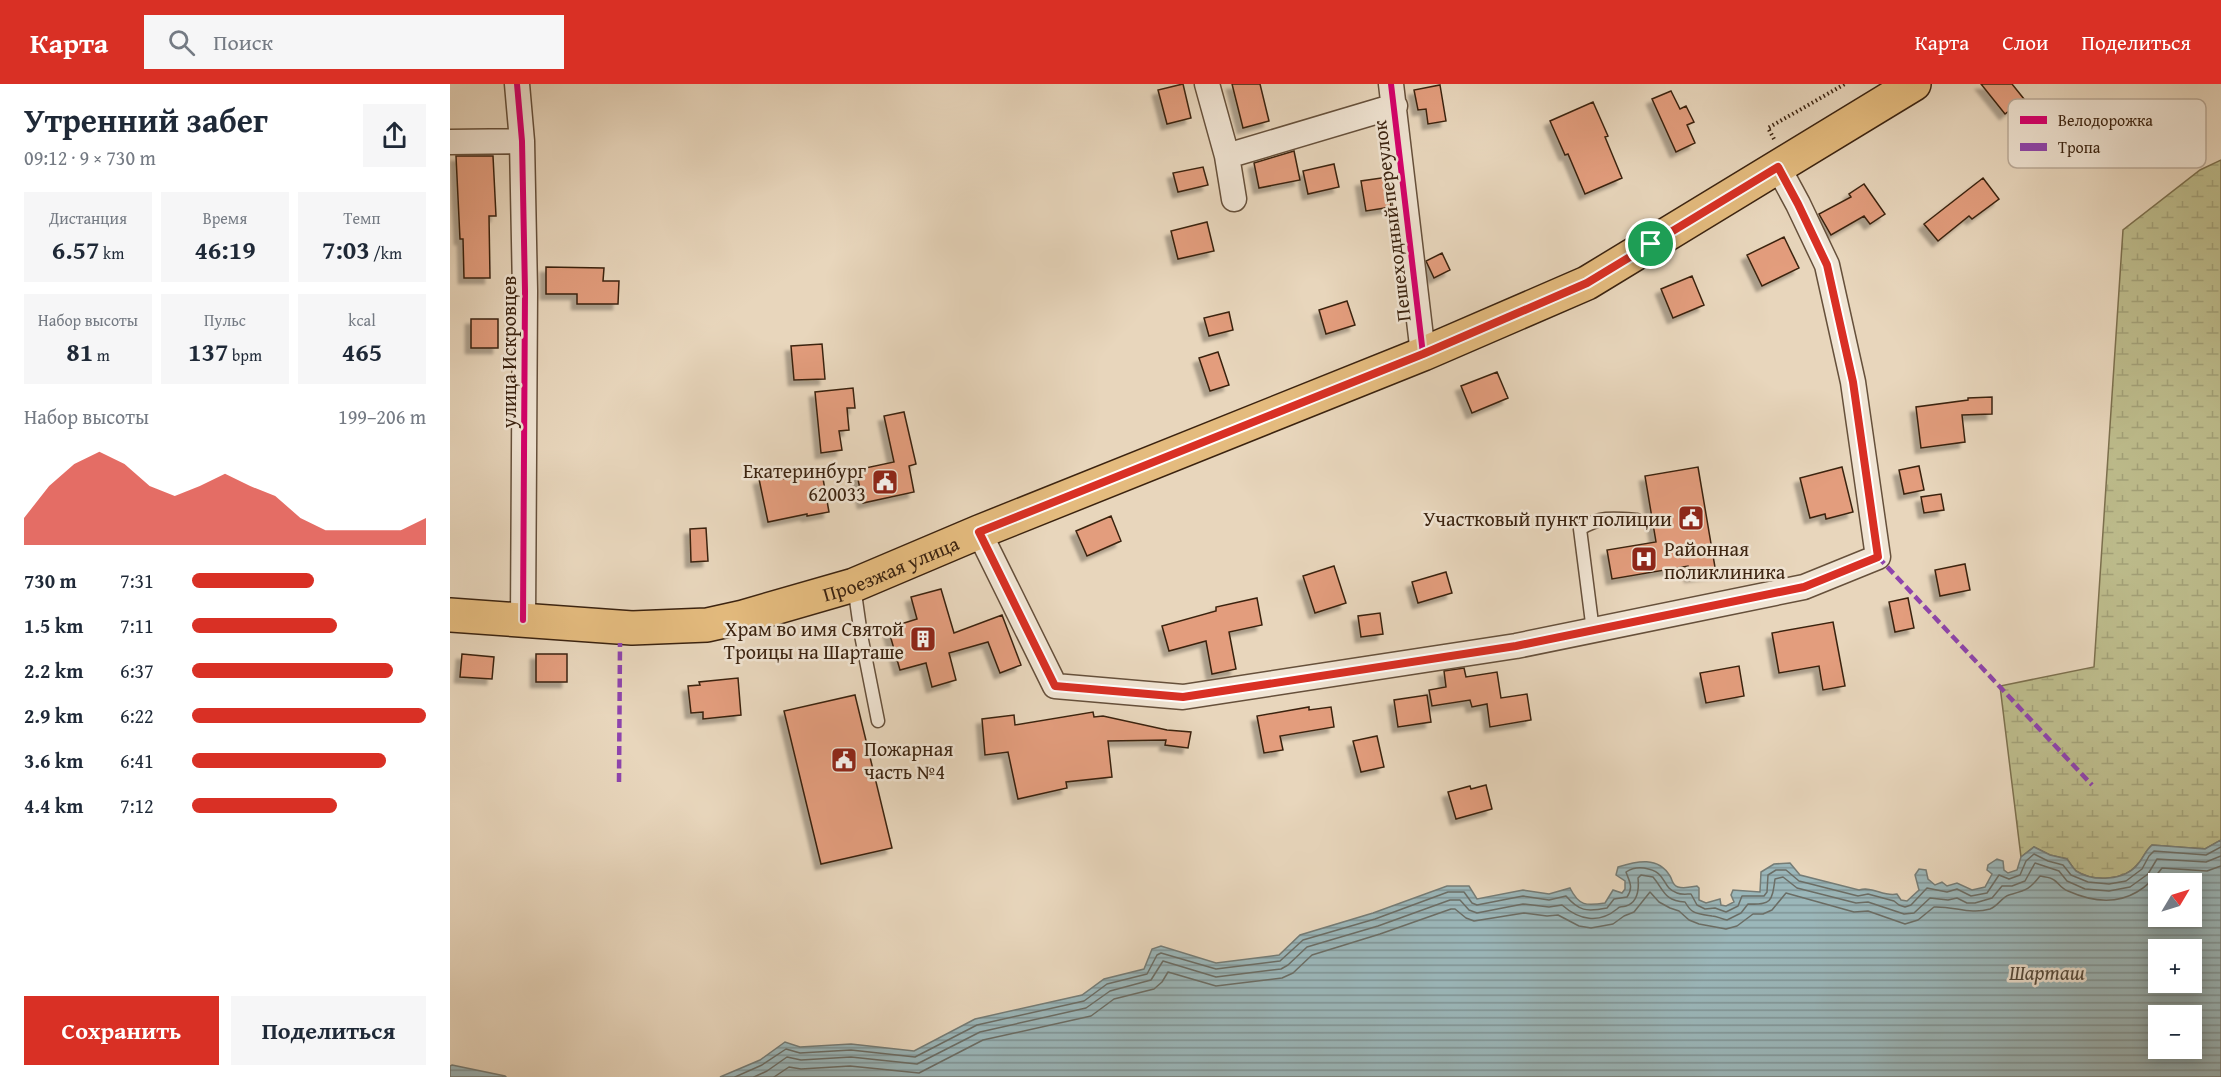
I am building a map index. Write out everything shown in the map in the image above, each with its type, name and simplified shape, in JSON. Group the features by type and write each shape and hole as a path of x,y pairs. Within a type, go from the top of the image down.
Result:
{"main road":[{"name":"Проезжая улица","path":"450,615 633,628 708,625 854,585 979,532 1423,354 1587,283 1778,155 1914,84"}],"street":[{"name":"улица Искровцев","path":"517,84 522,141 525,291 524,620"},
{"path":"1207,84 1227,156 1234,199"},
{"path":"1227,156 1393,95"},
{"name":"Пешеходный переулок","path":"1393,95 1423,354"},
{"path":"450,142 522,141"},
{"path":"979,532 1055,686 1183,697 1516,646 1593,631 1804,587 1878,557 1853,382 1827,265 1778,155"}],"lane":[{"path":"1593,631 1580,529 1593,521 1612,518 1637,520"},
{"path":"854,585 861,636 878,720"}],"path":[{"path":"1778,155 1768,128 1845,84"}],"green space":[{"path":"2221,160 2221,840 2205,849 2152,845 2138,864 2125,874 2108,878 2091,877 2076,871 2067,859 2050,855 2034,847 2021,857 2000,686 2094,667 2123,230 2206,167"}],"water":[{"name":"Шарташ","path":"2221,840 2221,1077 720,1077 760,1060 785,1042 800,1047 851,1044 914,1051 975,1019 1082,995 1104,979 1144,969 1152,949 1161,946 1216,963 1279,955 1300,935 1373,913 1447,886 1469,886 1477,899 1523,890 1549,894 1570,888 1580,901 1598,904 1605,903 1613,890 1622,893 1625,889 1625,881 1616,875 1618,867 1647,862 1659,865 1680,888 1697,886 1699,900 1706,903 1720,899 1721,905 1726,906 1734,902 1731,895 1733,890 1760,892 1761,872 1774,864 1790,863 1800,875 1859,890 1869,889 1892,895 1897,894 1901,900 1907,901 1919,890 1915,875 1919,869 1926,870 1928,879 1935,885 1942,882 1947,886 1957,883 1972,890 1985,887 1992,874 1987,870 1988,865 1997,859 2003,861 2004,870 2008,873 2017,870 2021,857 2034,847 2050,855 2067,859 2076,871 2083,875 2108,878 2117,877 2132,870 2152,845 2205,849"},
{"path":"450,1066 506,1077 450,1077"}],"building":[{"path":"1183,84 1191,118 1167,124 1158,90"},
{"path":"1232,84 1260,84 1269,121 1243,128"},
{"path":"1981,84 2012,84 2024,99 2008,99 2008,112 2005,114"},
{"path":"1440,85 1446,121 1428,124 1426,109 1418,110 1414,90"},
{"path":"1671,91 1680,109 1686,106 1694,122 1687,125 1695,143 1676,152 1652,99"},
{"path":"1593,102 1608,136 1605,137 1622,178 1585,194 1568,154 1565,155 1550,121"},
{"path":"1294,151 1300,180 1259,188 1254,163"},
{"path":"456,156 493,156 496,216 489,216 490,278 464,278"},
{"path":"1334,164 1339,187 1308,194 1303,171"},
{"path":"1203,167 1208,185 1178,192 1173,173"},
{"path":"1388,177 1391,207 1366,211 1361,181"},
{"path":"1983,178 1999,199 1972,219 1969,216 1938,241 1924,224"},
{"path":"1864,184 1885,214 1870,224 1864,216 1831,235 1819,214 1851,197 1849,194"},
{"path":"1207,222 1214,251 1178,259 1171,231"},
{"path":"1784,237 1799,268 1762,286 1747,255"},
{"path":"1442,253 1450,270 1434,278 1426,261"},
{"path":"546,267 604,268 603,281 619,281 618,304 577,304 577,294 546,294"},
{"path":"1692,276 1704,305 1673,318 1661,289"},
{"path":"1347,301 1355,325 1326,334 1319,310"},
{"path":"1229,312 1233,330 1209,336 1204,318"},
{"path":"471,319 498,319 498,348 471,348"},
{"path":"822,344 825,379 794,380 791,346"},
{"path":"1218,352 1229,385 1210,391 1199,358"},
{"path":"1497,372 1508,398 1472,413 1461,386"},
{"path":"853,388 855,408 847,408 849,430 839,431 842,450 821,453 815,392"},
{"path":"1992,397 1992,414 1962,415 1965,442 1921,448 1916,407 1968,400 1968,398"},
{"path":"904,412 916,464 909,466 914,492 863,503 856,470 894,462 884,416"},
{"path":"1919,466 1924,490 1904,494 1899,470"},
{"path":"1698,467 1716,573 1690,577 1688,566 1612,579 1607,550 1656,542 1645,476"},
{"path":"1842,467 1853,512 1826,519 1825,514 1810,518 1800,478"},
{"path":"822,473 829,512 768,522 759,479 783,474 784,479"},
{"path":"1941,494 1944,510 1924,513 1921,497"},
{"path":"1111,516 1121,541 1087,556 1076,531"},
{"path":"706,528 708,561 691,562 690,529"},
{"path":"1965,564 1970,590 1940,596 1935,570"},
{"path":"1334,566 1346,603 1315,613 1303,576"},
{"path":"1446,572 1452,593 1418,603 1412,582"},
{"name":"Храм во имя Святой Троицы на Шарташе","path":"941,589 954,633 1002,615 1021,665 1000,673 988,642 949,653 956,680 932,687 926,663 900,670 888,628 917,619 911,597"},
{"path":"1257,598 1262,625 1229,632 1236,669 1212,674 1206,641 1169,651 1162,626 1216,611 1216,607"},
{"path":"1908,598 1914,628 1895,632 1889,602"},
{"path":"1380,613 1383,634 1361,637 1358,616"},
{"path":"1833,622 1845,686 1823,690 1819,666 1779,673 1772,633"},
{"path":"462,654 494,657 492,679 460,677"},
{"path":"536,654 567,654 567,682 536,682"},
{"path":"1739,666 1744,696 1706,703 1700,673"},
{"path":"1464,668 1466,677 1497,672 1501,698 1527,694 1531,720 1490,727 1487,704 1472,707 1470,700 1432,706 1429,690 1446,687 1444,671"},
{"path":"738,678 741,715 703,719 703,712 691,713 688,686 700,685 699,682"},
{"path":"855,695 892,848 821,864 784,711"},
{"path":"1427,695 1431,722 1398,727 1394,700"},
{"path":"1309,707 1309,710 1331,707 1334,727 1280,736 1283,750 1264,753 1257,716"},
{"path":"1093,712 1094,717 1103,716 1167,730 1191,732 1188,748 1165,745 1166,740 1108,741 1112,777 1066,782 1067,788 1018,799 1008,752 985,755 982,719 1014,715 1015,725"},
{"path":"1377,736 1384,767 1361,772 1353,741"},
{"path":"1486,785 1492,809 1456,819 1448,792 1470,786 1471,789"}],"marked path":[{"path":"1878,557 2092,785"},
{"path":"619,782 620,643"}],"cycle path":[{"path":"517,84 522,141 525,291 523,620"},
{"path":"1391,84 1423,354"},
{"path":"979,532 1055,686 1183,697 1516,646 1804,587 1878,557 1853,382 1827,265 1778,167"}],"place":[{"name":"Екатеринбург 620033","path":"885,482"},
{"name":"Участковый пункт полиции","path":"1691,518"},
{"name":"Районная поликлиника","path":"1644,559"},
{"name":"Храм во имя Святой Троицы на Шарташе","path":"923,639"},
{"name":"Пожарная часть №4","path":"844,760"}],"route":[{"path":"1778,167 1827,265 1853,382 1878,557 1804,587 1516,646 1183,697 1055,686 979,532 1423,354 1587,283 1651,244 1778,167"}]}
